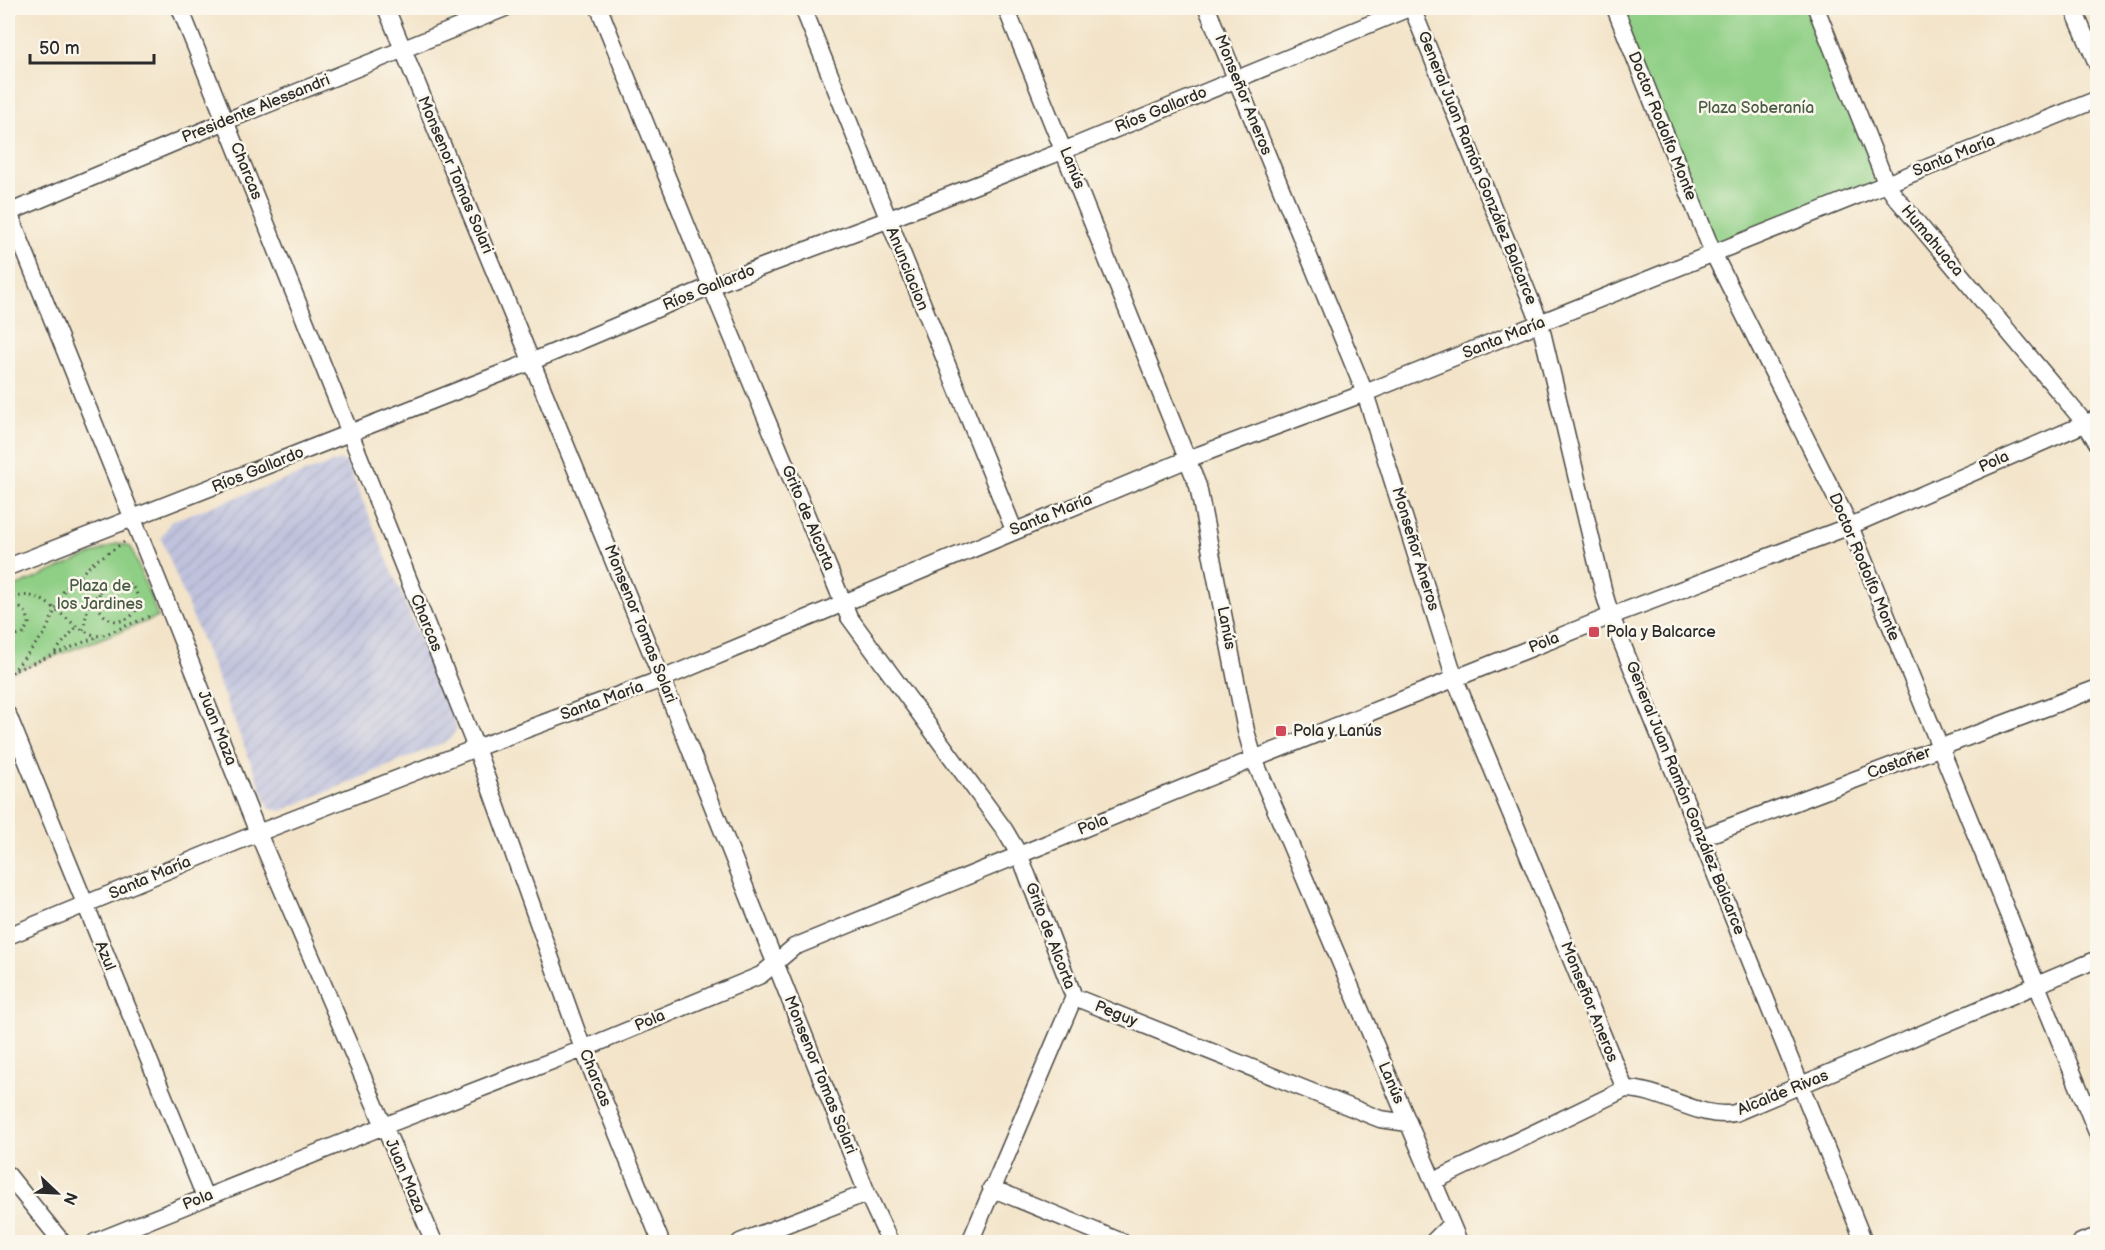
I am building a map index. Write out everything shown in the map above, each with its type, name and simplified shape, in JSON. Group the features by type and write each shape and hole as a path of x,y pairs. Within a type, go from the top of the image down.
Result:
{"street":[{"name":"Charcas","path":"180,8 476,748 583,1049 661,1242"},
{"name":"Monsenor Tomas Solari","path":"386,8 533,361 867,1193 890,1242"},
{"name":"Presidente Alessandri","path":"8,212 402,48 505,8"},
{"name":"Grito de Alcorta","path":"599,8 711,286 849,617 1004,829 1020,856 1074,997"},
{"name":"Anunciacion","path":"803,8 1014,530"},
{"name":"Lanús","path":"1006,8 1065,150 1198,486 1244,720 1254,759 1459,1242"},
{"name":"Monseñor Aneros","path":"1207,8 1365,393 1455,679 1625,1089"},
{"name":"Ríos Gallardo","path":"8,567 136,526 350,433 533,361 711,286 1065,150 1411,8"},
{"name":"General Juan Ramón González Balcarce","path":"1411,8 1540,323 1611,616 1864,1242"},
{"name":"Doctor Rodolfo Monte","path":"1615,8 1713,253 1850,526 2097,1135"},
{"name":"Humahuaca","path":"1816,8 1886,183 2091,421 2097,444"},
{"path":"2073,8 2097,66"},
{"name":"Santa María","path":"8,936 258,833 662,679 1188,459 1365,393 2097,99"},
{"name":"Juan Maza","path":"8,212 258,833 434,1242"},
{"name":"Pola","path":"94,1242 583,1049 761,975 794,947 1611,616 1850,526 2091,421"},
{"name":"Castañer","path":"1700,838 2097,688"},
{"name":"Azul","path":"8,715 84,906 205,1197"},
{"name":"Alcalde Rivas","path":"1625,1089 1640,1089 1715,1114 1736,1113 2097,959"},
{"name":"Peguy","path":"970,1242 1074,997 1380,1119 1408,1123"},
{"path":"1434,1181 1625,1089"},
{"path":"8,1174 62,1242"},
{"path":"991,1188 1122,1242"},
{"path":"740,1242 867,1193"},
{"path":"1433,1242 1451,1224"},
{"path":"2081,1242 2097,1236"}],"path":[{"path":"8,677 45,633 64,590 78,576 116,547 136,526"},
{"path":"83,630 88,607 102,590 111,582 118,581 130,585 137,595 136,608 128,618 115,620 109,618 100,609 98,602 102,590"},
{"path":"8,601 21,596 41,600 83,630 101,636"},
{"path":"8,609 20,608 27,614 29,622 23,634 13,637 8,635"},
{"path":"14,671 169,608"},
{"path":"49,656 59,649 77,626"}],"shaded area":[{"path":"340,460 347,463 457,727 450,740 281,811 269,808 161,538 171,521"}],"green space":[{"name":"Plaza Soberanía","path":"1615,8 1816,8 1886,183 1713,253"},
{"name":"Plaza de los Jardines","path":"118,543 131,547 158,617 10,673 8,665 8,590"}],"place":[{"name":"Pola y Balcarce","path":"1594,632"},
{"name":"Pola y Lanús","path":"1281,731"}]}
